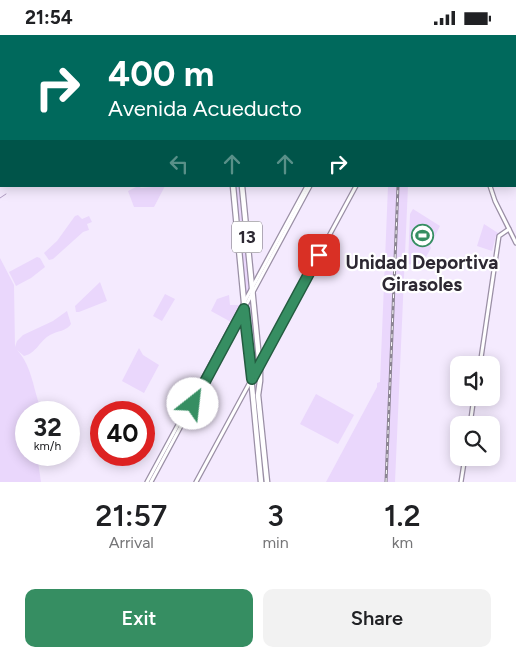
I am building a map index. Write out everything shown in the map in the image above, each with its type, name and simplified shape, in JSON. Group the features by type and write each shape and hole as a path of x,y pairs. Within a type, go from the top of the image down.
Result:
{"main road":[{"name":"13","path":"233,187 261,482"},
{"name":"13","path":"242,187 260,365 258,395 266,482"}],"street":[{"path":"149,482 308,187"},
{"path":"196,482 355,187"},
{"path":"490,187 495,201 516,243"},
{"path":"481,356 500,236 509,229"},
{"path":"461,482 464,466"}],"shaded area":[{"path":"136,187 164,187 154,207 134,207 128,191"},
{"path":"235,187 241,187 251,288 246,296"},
{"path":"388,187 408,187 395,482 326,482 377,387 377,383 380,382"},
{"name":"Unidad Deportiva Girasoles","path":"413,209 440,226 421,266 408,264 410,214"},
{"path":"78,215 82,219 89,216 92,222 87,224 89,230 83,232 53,259 49,260 44,253 57,241 75,216"},
{"path":"484,224 498,233 492,251 477,246"},
{"path":"37,257 40,258 45,267 31,278 16,286 9,272"},
{"path":"0,258 14,285 15,347 17,341 23,335 53,321 67,311 71,324 62,331 46,338 35,350 24,356 17,350 30,371 38,401 15,401 15,466 39,466 41,482 0,482"},
{"path":"100,282 107,301 76,312 75,306"},
{"path":"165,294 175,299 162,321 153,316"},
{"path":"229,295 230,305 241,305 231,322 211,311 217,299"},
{"path":"251,298 258,364 254,372 246,308"},
{"path":"139,348 143,355 159,365 144,393 122,381"},
{"path":"316,394 354,415 338,444 300,424"}],"waterway":[{"path":"0,198 6,194"}],"railway":[{"path":"386,482 398,187"}],"place":[{"name":"Unidad Deportiva Girasoles","path":"422,236"}],"route":[{"path":"193,404 244,309 252,379 319,255"}]}
